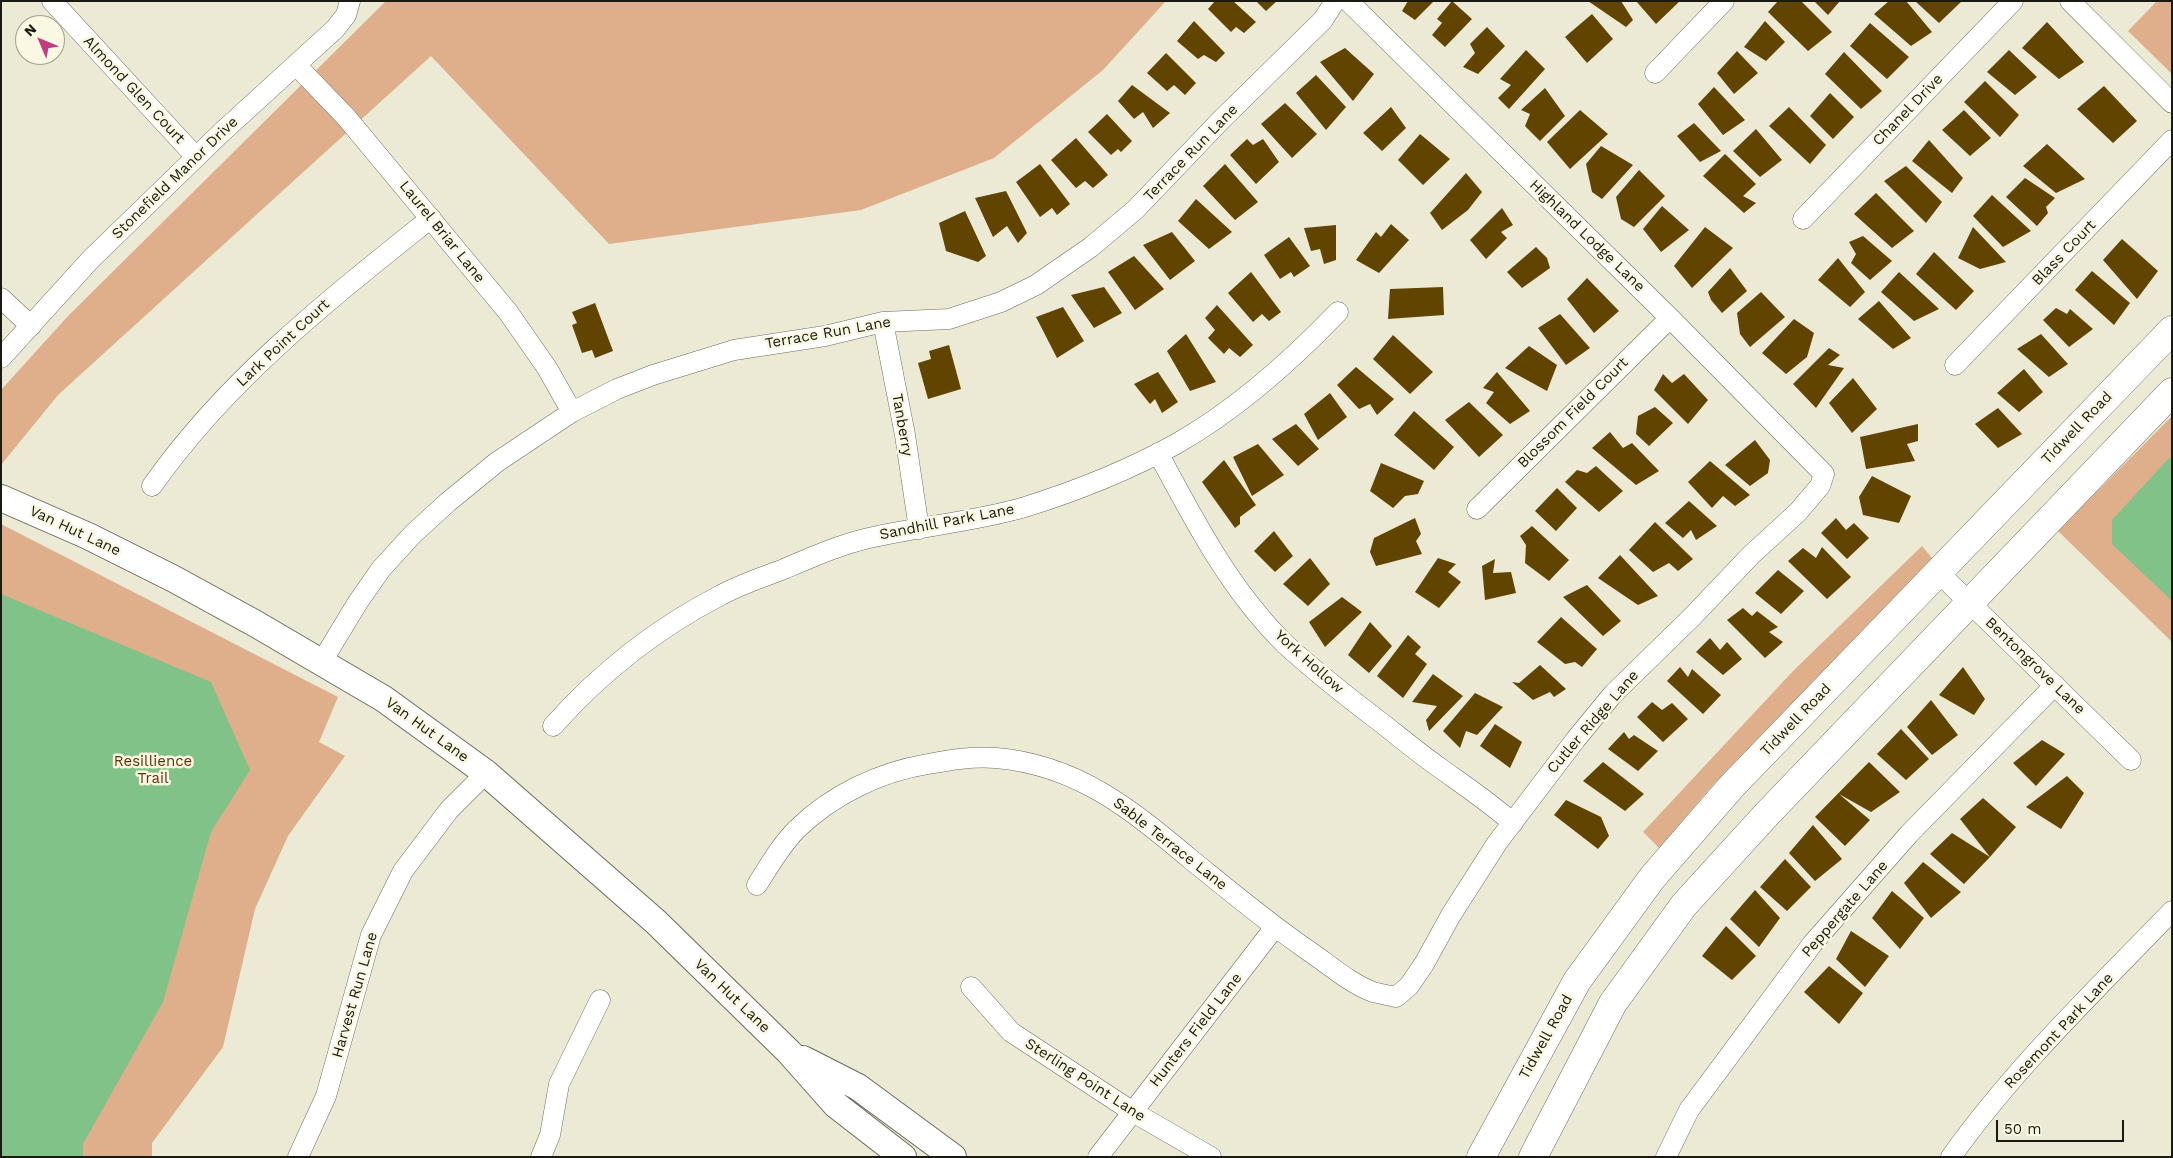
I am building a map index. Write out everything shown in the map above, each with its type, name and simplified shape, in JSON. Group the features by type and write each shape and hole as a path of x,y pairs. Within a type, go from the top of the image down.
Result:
{"main road":[{"name":"Tidwell Road","path":"1481,1157 1577,981 1652,878 1731,787 2172,330"},
{"path":"1533,1157 1613,1003 1684,905 1767,814 2172,392"},
{"path":"1577,981 1613,1003"}],"street":[{"name":"Almond Glen Court","path":"52,1 196,158"},
{"name":"Stonefield Manor Drive","path":"1,358 91,258 335,29 346,15 350,1"},
{"name":"Terrace Run Lane","path":"321,663 376,576 413,534 448,502 497,462 572,412 617,389 644,378 734,350 825,336 883,322 949,319 988,307 1036,285 1076,258 1121,222 1158,187 1221,120 1323,20 1335,1"},
{"name":"Highland Lodge Lane","path":"1348,1 1670,318 1824,474"},
{"path":"1655,73 1724,1"},
{"name":"Chanel Drive","path":"1803,219 2013,1"},
{"path":"2070,1 2172,104"},
{"name":"Laurel Briar Lane","path":"296,65 346,117 431,218 524,334 552,376 572,412"},
{"name":"Blass Court","path":"1956,365 2172,140"},
{"name":"Lark Point Court","path":"152,486 204,419 264,357 348,284 431,218"},
{"path":"1,298 31,326"},
{"name":"Sandhill Park Lane","path":"553,726 590,687 627,656 673,623 722,594 843,544 1024,507 1104,478 1158,454 1178,443 1243,398 1283,366 1338,312"},
{"name":"Blossom Field Court","path":"1477,509 1670,318"},
{"name":"Tanberry","path":"883,322 905,435 919,528"},
{"name":"York Hollow","path":"1158,454 1220,564 1276,634 1340,691 1440,768 1486,799 1513,822"},
{"name":"Cutler Ridge Lane","path":"1396,997 1409,986 1424,964 1466,890 1553,767 1613,694 1692,617 1751,555 1798,512 1820,486 1824,474"},
{"name":"Van Hut Lane","path":"1,498 88,536 174,579 256,624 384,699 486,772 656,922 789,1052 836,1105 903,1157"},
{"name":"Bentongrove Lane","path":"1938,572 2131,760"},
{"name":"Peppergate Lane","path":"1666,1157 1689,1110 1813,943 1909,834 2055,685"},
{"name":"Sable Terrace Lane","path":"757,885 796,830 834,800 870,780 913,766 954,760 994,758 1029,763 1055,770 1093,786 1110,796 1144,820 1276,927 1373,992 1396,997"},
{"name":"Harvest Run Lane","path":"298,1157 326,1096 371,934 403,871 449,810 486,772"},
{"name":"Rosemont Park Lane","path":"1951,1157 1981,1117 2027,1063 2172,911"},
{"name":"Hunters Field Lane","path":"1098,1157 1276,927"},
{"name":"Sterling Point Lane","path":"971,987 1011,1032 1133,1112 1211,1157"},
{"path":"541,1157 550,1135 559,1084 600,1000"},
{"name":"Van Hut Lane","path":"789,1052 858,1087 953,1157"}],"green space":[{"path":"386,1 1166,1 1103,70 994,158 861,210 609,244 431,56 58,395 1,465 1,390 68,316"},
{"path":"2157,1 2172,1 2172,74 2128,31"},
{"path":"2172,416 2172,642 2058,531"},
{"name":"Resillience Trail","path":"1,524 338,697 319,742 345,756 288,836 255,909 223,1047 152,1143 152,1157 1,1157"},
{"path":"1922,546 1932,558 1712,786 1659,848 1643,832 1794,670"}],"shaded area":[{"path":"2169,458 2172,459 2172,601 2112,544 2112,520"},
{"name":"Resillience Trail","path":"1,594 211,682 250,770 211,832 163,1002 83,1144 83,1157 1,1157"}],"building":[{"path":"1215,1 1233,1 1256,22 1244,33 1236,27 1231,32 1208,9"},
{"path":"1256,1 1277,1 1266,11"},
{"path":"1408,1 1434,1 1415,20 1402,11"},
{"path":"1452,1 1472,19 1445,47 1432,35 1442,23 1437,19"},
{"path":"1588,1 1621,1 1633,20 1626,27"},
{"path":"1636,1 1680,1 1656,24"},
{"path":"1778,1 1801,1 1832,32 1808,51 1768,12"},
{"path":"1814,1 1840,1 1828,15"},
{"path":"1889,1 1906,1 1932,32 1911,46 1874,14"},
{"path":"1915,1 1962,1 1939,23"},
{"path":"1592,14 1613,39 1587,63 1565,37"},
{"path":"1194,21 1225,53 1216,62 1204,55 1198,59 1177,41"},
{"path":"1765,21 1785,42 1766,61 1744,47"},
{"path":"2047,22 2084,62 2059,79 2022,48"},
{"path":"1870,23 1909,57 1887,79 1850,46"},
{"path":"1487,27 1505,46 1478,74 1463,67 1475,53 1470,44"},
{"path":"1345,48 1374,74 1353,101 1320,62"},
{"path":"1526,50 1545,69 1509,109 1498,98 1511,85 1500,79"},
{"path":"2009,50 2037,77 2015,95 1987,72"},
{"path":"1737,51 1758,73 1734,94 1717,73"},
{"path":"1844,52 1882,91 1861,109 1825,74"},
{"path":"1166,53 1196,83 1185,95 1174,85 1167,91 1147,73"},
{"path":"1316,75 1346,107 1326,130 1296,93"},
{"path":"1985,81 2019,115 2000,137 1964,102"},
{"path":"1132,85 1170,113 1153,128 1143,112 1134,119 1118,101"},
{"path":"2104,86 2137,121 2113,143 2077,109"},
{"path":"1714,87 1745,120 1723,135 1698,104"},
{"path":"1545,88 1565,116 1540,141 1525,126 1530,114 1521,110"},
{"path":"1830,93 1854,117 1833,139 1810,116"},
{"path":"1285,103 1317,134 1292,158 1261,124"},
{"path":"1391,107 1406,128 1382,151 1363,133"},
{"path":"1789,107 1826,145 1810,164 1769,126"},
{"path":"1580,110 1608,134 1570,169 1547,142"},
{"path":"1964,110 1991,138 1970,156 1942,130"},
{"path":"1107,114 1132,141 1121,152 1118,149 1111,155 1088,132"},
{"path":"1694,123 1721,151 1700,162 1677,136"},
{"path":"1756,129 1782,160 1760,177 1733,151"},
{"path":"1420,134 1450,159 1423,185 1398,160"},
{"path":"1076,138 1108,175 1093,188 1085,181 1076,188 1051,160"},
{"path":"1247,139 1253,145 1263,139 1279,162 1256,184 1230,155"},
{"path":"1929,140 1963,178 1952,193 1912,161"},
{"path":"2047,144 2085,179 2056,193 2023,166"},
{"path":"1601,146 1633,165 1602,199 1592,192 1586,164"},
{"path":"1725,154 1756,184 1743,196 1756,203 1744,213 1703,176"},
{"path":"1040,164 1070,204 1057,215 1052,208 1040,217 1016,182"},
{"path":"1225,164 1258,202 1235,220 1203,186"},
{"path":"1906,166 1942,202 1926,223 1884,181"},
{"path":"1639,170 1665,196 1634,227 1621,219 1616,197"},
{"path":"1466,173 1482,192 1468,210 1442,230 1430,213"},
{"path":"2025,178 2055,198 2046,207 2048,213 2037,226 2006,197"},
{"path":"1006,191 1027,233 1018,243 1007,226 993,237 975,198"},
{"path":"1876,193 1914,231 1892,248 1854,214"},
{"path":"1992,195 2031,231 2003,247 1973,216"},
{"path":"1196,199 1232,232 1209,249 1178,221"},
{"path":"1662,206 1689,230 1661,252 1643,229"},
{"path":"1502,208 1513,225 1501,232 1507,238 1486,259 1470,240"},
{"path":"965,211 986,256 978,262 946,251 939,223"},
{"path":"1391,224 1409,240 1379,273 1356,260 1376,232 1381,237"},
{"path":"1336,225 1336,260 1324,264 1320,249 1311,251 1304,228"},
{"path":"1705,227 1733,248 1692,288 1674,266"},
{"path":"1973,227 2006,262 1980,269 1958,258"},
{"path":"1172,232 1195,261 1170,280 1143,245"},
{"path":"1863,236 1892,261 1870,280 1851,263 1856,254 1849,242"},
{"path":"1289,237 1310,266 1294,277 1291,272 1280,279 1264,255"},
{"path":"2122,239 2158,271 2137,299 2103,260"},
{"path":"1536,247 1547,258 1550,268 1522,288 1507,272"},
{"path":"1934,252 1974,291 1956,310 1916,274"},
{"path":"1134,256 1164,289 1135,310 1108,272"},
{"path":"1838,258 1865,292 1850,307 1818,280"},
{"path":"1730,268 1747,291 1722,313 1711,300 1708,292"},
{"path":"2092,271 2130,303 2114,325 2075,290"},
{"path":"1251,272 1281,312 1269,321 1262,314 1253,322 1228,293"},
{"path":"1899,272 1939,309 1914,321 1881,292"},
{"path":"1587,278 1619,311 1594,333 1567,299"},
{"path":"1104,287 1122,313 1094,328 1071,295"},
{"path":"1443,287 1444,315 1388,319 1390,289"},
{"path":"1761,292 1785,317 1750,347 1740,334 1737,313"},
{"path":"1879,301 1911,338 1893,349 1858,319"},
{"path":"595,303 613,351 595,358 592,350 582,353 572,325 577,323 572,312"},
{"path":"1217,305 1253,345 1240,357 1229,348 1224,354 1208,338 1215,330 1205,318"},
{"path":"1063,307 1084,341 1057,358 1036,317"},
{"path":"2056,308 2067,314 2070,309 2093,329 2069,347 2043,320"},
{"path":"1560,314 1590,348 1566,365 1538,328"},
{"path":"1794,319 1814,333 1807,357 1786,374 1762,353"},
{"path":"1186,334 1216,382 1190,391 1167,351"},
{"path":"2041,334 2068,364 2049,377 2017,349"},
{"path":"1393,335 1433,372 1410,394 1373,359"},
{"path":"949,345 961,389 928,399 918,363 931,359 929,351"},
{"path":"1529,346 1557,365 1547,391 1505,368"},
{"path":"1829,348 1840,355 1828,365 1844,368 1816,408 1793,384"},
{"path":"1356,367 1394,399 1377,415 1370,404 1359,409 1337,385"},
{"path":"2024,369 2043,392 2019,412 1997,393"},
{"path":"1158,372 1178,402 1162,413 1155,399 1150,404 1134,384"},
{"path":"1497,372 1530,411 1510,424 1486,403 1494,392 1483,388"},
{"path":"1663,374 1672,383 1684,374 1708,400 1688,424 1654,390"},
{"path":"1853,378 1877,409 1852,433 1829,403"},
{"path":"1330,393 1347,417 1318,440 1304,414"},
{"path":"1469,402 1503,435 1479,457 1445,420"},
{"path":"1655,407 1673,423 1649,446 1636,434 1638,416"},
{"path":"1998,408 2022,434 1998,448 1975,424"},
{"path":"1414,411 1454,447 1434,470 1394,435"},
{"path":"1296,424 1319,449 1298,466 1272,439"},
{"path":"1918,424 1918,441 1907,444 1915,461 1866,469 1860,437"},
{"path":"1610,432 1623,448 1632,443 1659,471 1636,485 1592,448"},
{"path":"1755,440 1770,460 1768,473 1750,486 1725,465"},
{"path":"1258,444 1284,475 1252,496 1233,457"},
{"path":"1224,460 1256,505 1240,517 1240,524 1235,528 1202,482"},
{"path":"1710,461 1750,495 1735,506 1723,496 1712,508 1688,482"},
{"path":"1381,463 1424,481 1418,494 1405,496 1393,508 1370,491"},
{"path":"1596,466 1623,491 1599,512 1565,482 1577,470 1587,473"},
{"path":"1872,476 1911,496 1899,523 1863,515 1859,497"},
{"path":"1557,488 1577,508 1556,531 1535,511"},
{"path":"1689,501 1717,526 1696,540 1691,530 1683,538 1665,523"},
{"path":"1415,518 1421,534 1416,541 1422,554 1376,566 1370,552 1374,538"},
{"path":"1836,518 1846,530 1854,523 1869,538 1847,559 1821,533"},
{"path":"1655,522 1693,559 1678,571 1669,563 1653,572 1629,550"},
{"path":"1532,526 1569,560 1549,581 1525,563 1526,545 1520,536"},
{"path":"1274,531 1293,556 1275,572 1254,551"},
{"path":"1822,547 1851,577 1827,599 1788,561 1803,548 1816,558"},
{"path":"1620,555 1658,596 1638,605 1598,578"},
{"path":"1310,558 1330,584 1308,606 1283,584"},
{"path":"1438,558 1456,564 1448,572 1461,582 1439,608 1415,592"},
{"path":"1495,559 1493,573 1511,572 1516,593 1485,600 1482,566"},
{"path":"1778,570 1804,591 1781,614 1755,593"},
{"path":"1587,585 1621,621 1603,636 1563,597"},
{"path":"1342,597 1362,612 1325,647 1309,622"},
{"path":"1743,608 1752,616 1757,611 1778,627 1769,632 1783,642 1765,658 1727,620"},
{"path":"1561,617 1597,649 1582,667 1575,662 1565,664 1537,642"},
{"path":"1370,622 1392,646 1369,673 1348,655"},
{"path":"1408,635 1421,647 1415,654 1427,664 1403,698 1377,676"},
{"path":"1710,638 1720,650 1727,642 1742,659 1723,675 1696,652"},
{"path":"1540,665 1566,689 1554,697 1550,692 1533,700 1512,682 1519,683"},
{"path":"1680,667 1688,677 1692,669 1721,695 1703,714 1667,681"},
{"path":"1963,667 1985,699 1974,715 1939,695"},
{"path":"1433,674 1463,696 1429,731 1426,720 1437,706 1412,702"},
{"path":"1475,693 1503,707 1477,735 1466,731 1460,748 1443,731"},
{"path":"1931,700 1958,735 1932,755 1907,727"},
{"path":"1652,702 1662,710 1672,703 1688,719 1663,742 1637,717"},
{"path":"1495,724 1522,742 1510,768 1480,746"},
{"path":"1901,729 1929,759 1906,780 1877,754"},
{"path":"1624,732 1629,739 1634,735 1658,751 1638,771 1608,749"},
{"path":"2042,740 2065,754 2036,786 2013,763"},
{"path":"1603,762 1644,794 1625,811 1583,781"},
{"path":"1869,762 1900,792 1871,812 1839,794 1870,820 1845,846 1815,817"},
{"path":"2067,776 2084,793 2061,829 2026,807"},
{"path":"1983,798 2016,827 1990,857 1960,819"},
{"path":"1566,800 1601,817 1609,836 1598,849 1554,815"},
{"path":"1813,825 1842,859 1815,881 1789,853"},
{"path":"1952,833 1990,857 1964,884 1930,854"},
{"path":"1785,859 1811,887 1787,911 1760,887"},
{"path":"1923,862 1961,892 1931,918 1904,883"},
{"path":"1755,890 1780,918 1759,947 1730,919"},
{"path":"1892,891 1924,918 1900,949 1872,918"},
{"path":"1726,926 1756,956 1732,980 1702,956"},
{"path":"1851,931 1889,956 1865,987 1836,959"},
{"path":"1829,966 1863,993 1839,1024 1804,992"}]}
